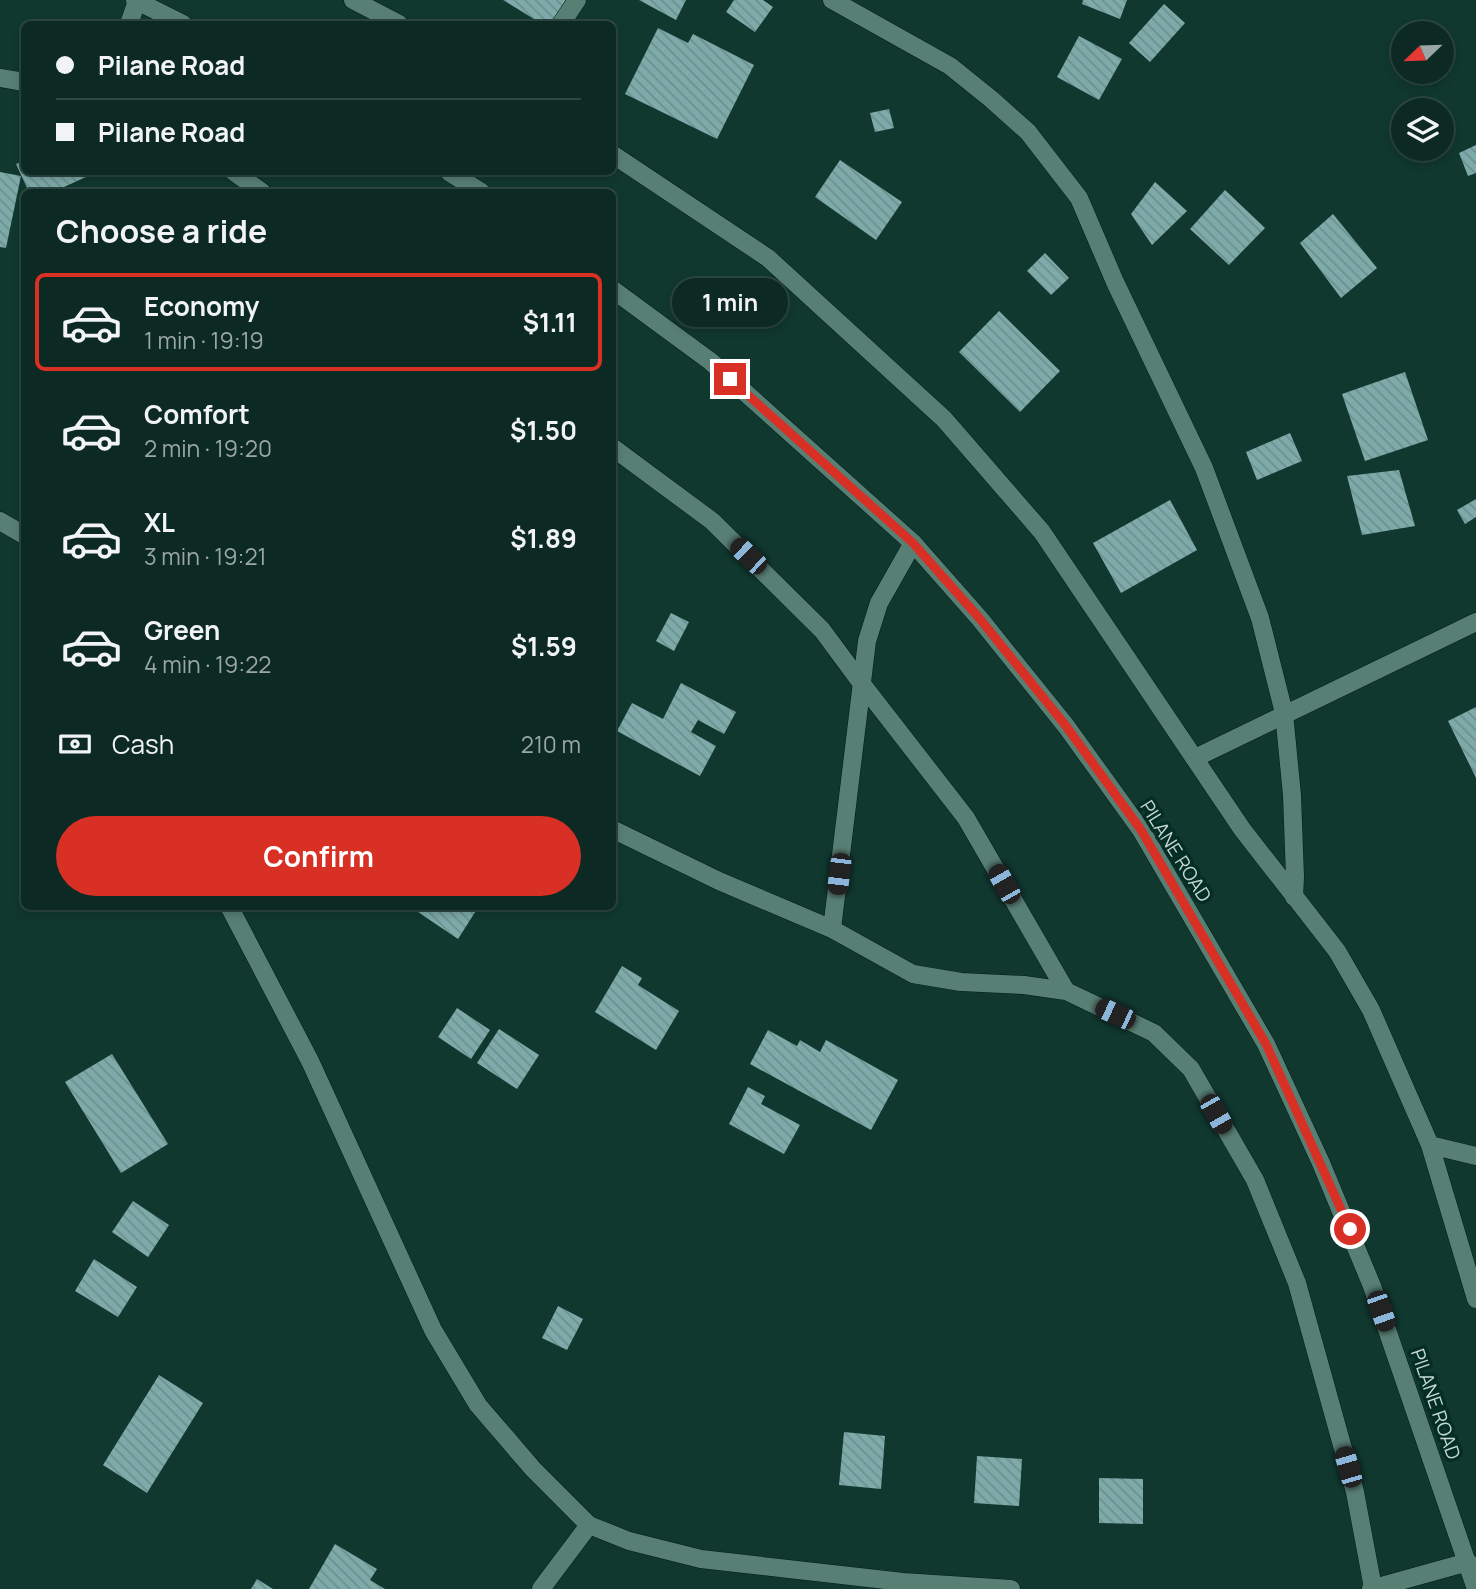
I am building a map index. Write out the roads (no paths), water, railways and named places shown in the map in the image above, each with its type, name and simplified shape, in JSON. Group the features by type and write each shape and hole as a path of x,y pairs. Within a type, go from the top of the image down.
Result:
{"street":[{"path":"130,21 136,0 177,21"},
{"path":"353,0 393,21"},
{"path":"563,21 577,0"},
{"path":"832,0 950,66 1028,132 1079,198 1115,282 1203,468 1260,618 1284,713 1292,795 1294,897"},
{"path":"0,78 21,82"},
{"path":"616,157 768,258 944,419 1042,532 1242,829 1337,951 1371,1010 1430,1145 1476,1299"},
{"path":"238,175 258,189"},
{"path":"456,175 474,182"},
{"name":"PILANE ROAD","path":"616,292 710,361 913,543 980,619 1066,726 1141,830 1266,1044 1321,1163 1364,1263 1476,1589"},
{"path":"616,450 712,521 822,630 966,818 1066,991"},
{"path":"0,521 21,533"},
{"path":"832,929 867,642 879,603 913,543"},
{"path":"1195,758 1476,622"},
{"path":"616,831 719,881 832,929 913,974 961,982 1024,985 1066,991 1154,1032 1191,1069 1255,1180 1297,1283 1355,1492 1372,1589 1468,1562"},
{"path":"231,910 310,1061 433,1330 478,1405 533,1469 589,1525 629,1541 701,1559 903,1582 1011,1589"},
{"path":"1430,1145 1476,1156"},
{"path":"541,1589 589,1525"}]}
